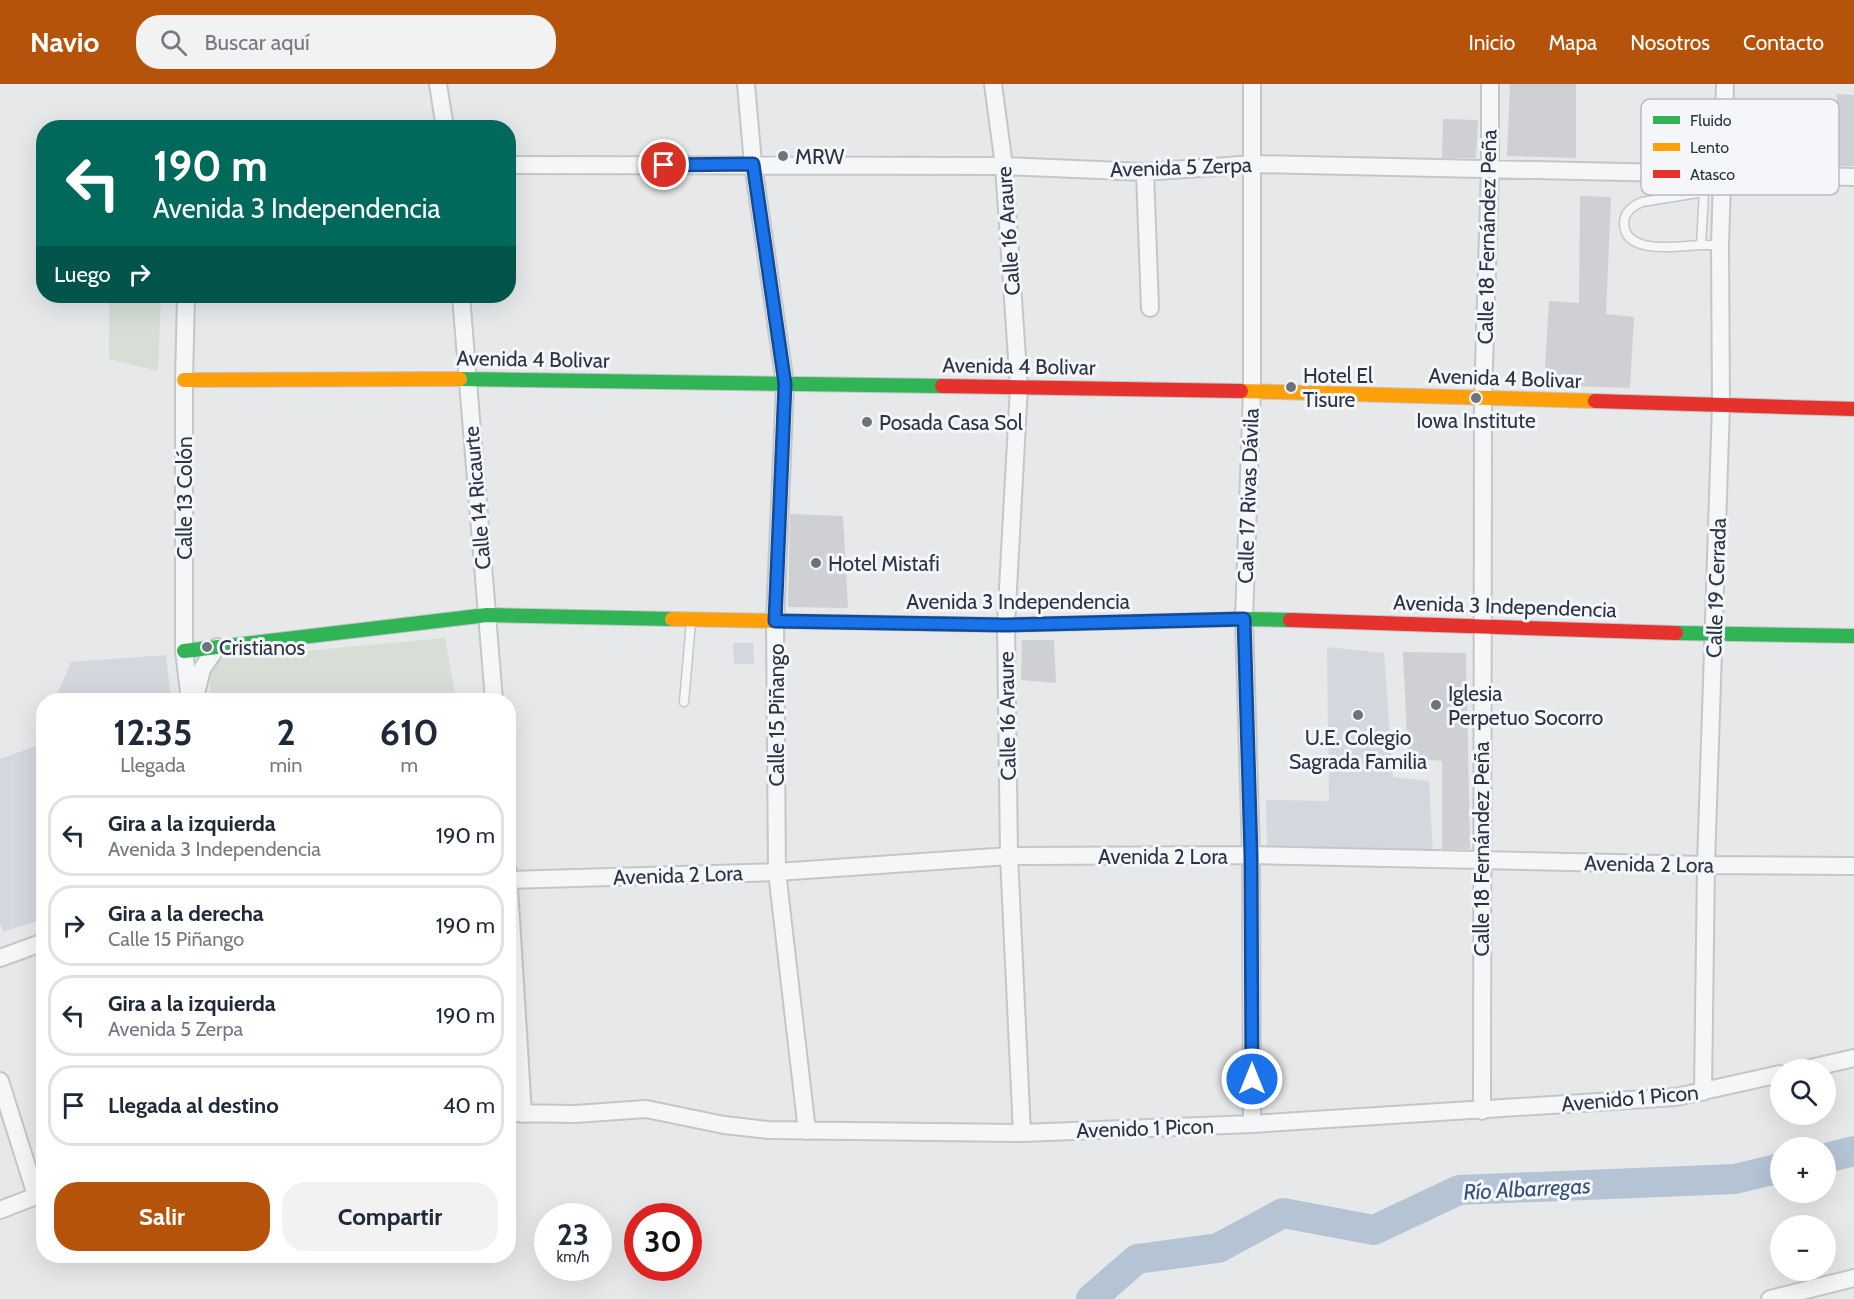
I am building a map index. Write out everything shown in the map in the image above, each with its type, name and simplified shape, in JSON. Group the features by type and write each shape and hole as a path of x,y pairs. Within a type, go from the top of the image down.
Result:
{"street":[{"path":"438,84 444,120"},
{"name":"Calle 15 Piñango","path":"746,84 753,164 785,384 775,621 777,872 807,1131"},
{"name":"Calle 16 Araure","path":"993,84 1004,166 1019,387 1006,625 1008,856 1022,1133"},
{"name":"Calle 17 Rivas Dávila","path":"1252,84 1254,164 1252,391 1244,619 1251,855 1252,1124"},
{"name":"Calle 18 Fernández Peña","path":"1482,1111 1481,625 1490,84"},
{"name":"Calle 19 Cerrada","path":"1725,84 1725,99"},
{"name":"Avenida 5 Zerpa","path":"516,165 1004,166 1145,172 1254,164 1490,168 1641,175"},
{"path":"1145,172 1150,308"},
{"name":"Avenida 5 Zerpa","path":"1839,177 1854,177"},
{"name":"Calle 19 Cerrada","path":"1703,1092 1706,865 1721,404 1721,195"},
{"name":"Calle 13 Colón","path":"186,303 184,651 191,693"},
{"name":"Calle 14 Ricaurte","path":"462,303 493,693"},
{"name":"Avenida 4 Bolivar","path":"184,380 467,379 1252,391 1854,409"},
{"name":"Avenida 3 Independencia","path":"184,651 487,615 1006,625 1244,619 1715,634 1854,636"},
{"path":"194,693 202,669 217,647"},
{"name":"Avenida 2 Lora","path":"516,880 777,872 1008,856 1251,855 1854,866"},
{"path":"0,958 36,945"},
{"path":"1836,1062 1854,1058"},
{"name":"Avenido 1 Picon","path":"516,1113 575,1114 646,1109 724,1125 807,1131 1022,1133 1252,1124 1676,1097 1770,1076"},
{"path":"0,1081 36,1183"},
{"path":"0,1210 36,1196"},
{"path":"1770,1299 1854,1278"}],"lane":[{"path":"1685,195 1642,202 1633,206 1626,213 1624,221 1625,229 1631,240 1641,245 1720,245"},
{"path":"1701,245 1704,195"},
{"path":"684,702 691,619"}],"shaded area":[{"path":"109,303 161,303 158,371 109,359"},
{"path":"445,638 455,693 211,693 207,660"},
{"path":"733,643 753,643 754,664 734,664"},
{"name":"U.E. Colegio Sagrada Familia","path":"1327,647 1384,653 1393,777 1429,781 1433,854 1267,846 1266,800 1329,801"},
{"path":"166,655 170,693 58,693 71,662"},
{"path":"36,746 36,921 3,932 0,923 0,759"}],"building":[{"path":"1510,84 1576,84 1576,158 1507,156"},
{"path":"1837,94 1854,95 1854,166 1839,166 1839,99 1837,99"},
{"path":"1443,119 1478,120 1476,158 1442,158"},
{"path":"1580,196 1611,197 1606,314 1634,317 1630,388 1544,385 1549,301 1579,303"},
{"name":"Hotel Mistafi","path":"790,514 843,516 848,608 788,607"},
{"path":"1022,640 1054,640 1056,683 1021,680"},
{"name":"Iglesia Perpetuo Socorro","path":"1403,652 1466,653 1470,849 1442,849 1442,761 1408,758"}],"waterway":[{"name":"Río Albarregas","path":"1836,1156 1854,1151"},
{"name":"Río Albarregas","path":"1091,1299 1137,1259 1218,1248 1283,1213 1374,1230 1459,1190 1735,1179 1770,1170"}],"traffic: fast":[{"path":"460,379 942,386"},
{"path":"184,651 487,615 672,619"},
{"path":"1004,625 1244,619 1290,620"},
{"path":"1676,633 1854,636"}],"traffic: slow":[{"path":"184,380 460,379"},
{"path":"1241,391 1595,401"},
{"path":"672,619 1004,625"}],"traffic: jam":[{"path":"942,386 1241,391"},
{"path":"1595,401 1854,409"},
{"path":"1290,620 1676,633"}],"place":[{"name":"MRW","path":"783,156"},
{"name":"Hotel El Tisure","path":"1291,387"},
{"name":"Iowa Institute","path":"1476,398"},
{"name":"Posada Casa Sol","path":"867,422"},
{"name":"Hotel Mistafi","path":"816,563"},
{"name":"Cristianos","path":"207,647"},
{"name":"Iglesia Perpetuo Socorro","path":"1436,705"},
{"name":"U.E. Colegio Sagrada Familia","path":"1358,715"}],"route":[{"path":"664,165 753,164 785,384 775,621 1006,625 1244,619 1251,855 1252,1079"}]}
